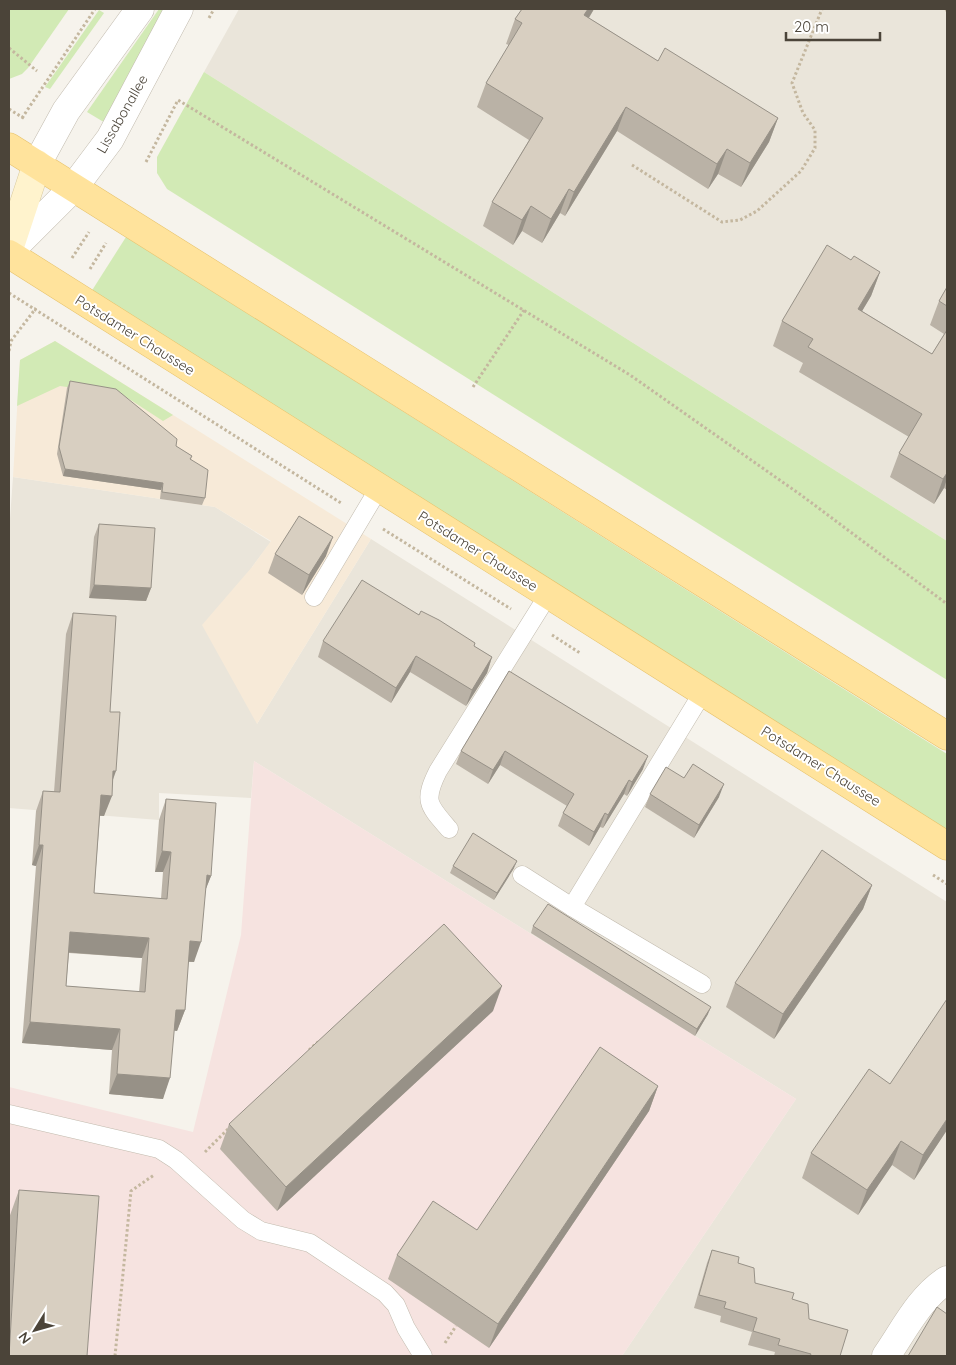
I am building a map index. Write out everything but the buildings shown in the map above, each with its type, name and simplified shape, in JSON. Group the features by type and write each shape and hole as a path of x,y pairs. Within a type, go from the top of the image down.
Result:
{"main road":[{"path":"13,136 37,164 947,736"},
{"path":"9,252 37,164"},
{"name":"Potsdamer Chaussee","path":"9,252 947,846"}],"street":[{"path":"37,164 66,112 140,9"},
{"name":"Lissabonallee","path":"9,252 74,187 110,139 179,9"},
{"path":"886,1356 920,1305 936,1287 947,1280"}],"lane":[{"path":"314,597 379,488"},
{"path":"449,829 429,806 428,791 438,771 548,595"},
{"path":"572,906 703,692"},
{"path":"522,875 702,984"},
{"path":"9,1114 159,1149 181,1165 243,1220 261,1231 310,1243 385,1293 396,1305 406,1328 423,1356"}],"path":[{"path":"13,136 95,9"},
{"path":"632,165 722,222 740,220 757,211 801,171 815,148 814,130 803,113 792,83 822,9"},
{"path":"9,48 38,70"},
{"path":"146,162 178,100 638,381 801,495 947,604"},
{"path":"67,265 92,227"},
{"path":"85,276 110,238"},
{"path":"9,293 67,330"},
{"path":"473,387 524,310"},
{"path":"9,351 11,341 17,332"},
{"path":"305,1054 319,1040 323,1045"},
{"path":"115,1356 131,1191 181,1165 235,1122"}],"shaded area":[{"path":"239,9 947,9 947,541 204,72"},
{"path":"55,341 371,539 257,724 202,625 252,567 271,541 215,507 13,477 20,360"},
{"path":"13,477 215,507 271,542 252,567 257,724 371,539 947,902 947,1356 622,1356 796,1099 254,761 251,798 159,793 159,820 9,808 9,533"},
{"path":"254,761 796,1099 622,1356 9,1356 9,1087 193,1132 241,935"}],"green space":[{"path":"9,9 69,9 28,68 22,74 9,79"},
{"path":"159,9 173,9 107,124 87,112"},
{"path":"99,10 104,13 50,89 45,87"},
{"path":"204,72 947,541 947,680 167,189 157,173 157,157"},
{"path":"126,237 947,754 947,830 91,292"},
{"path":"55,341 173,415 163,421 123,395 60,386 17,406 20,360"}]}
